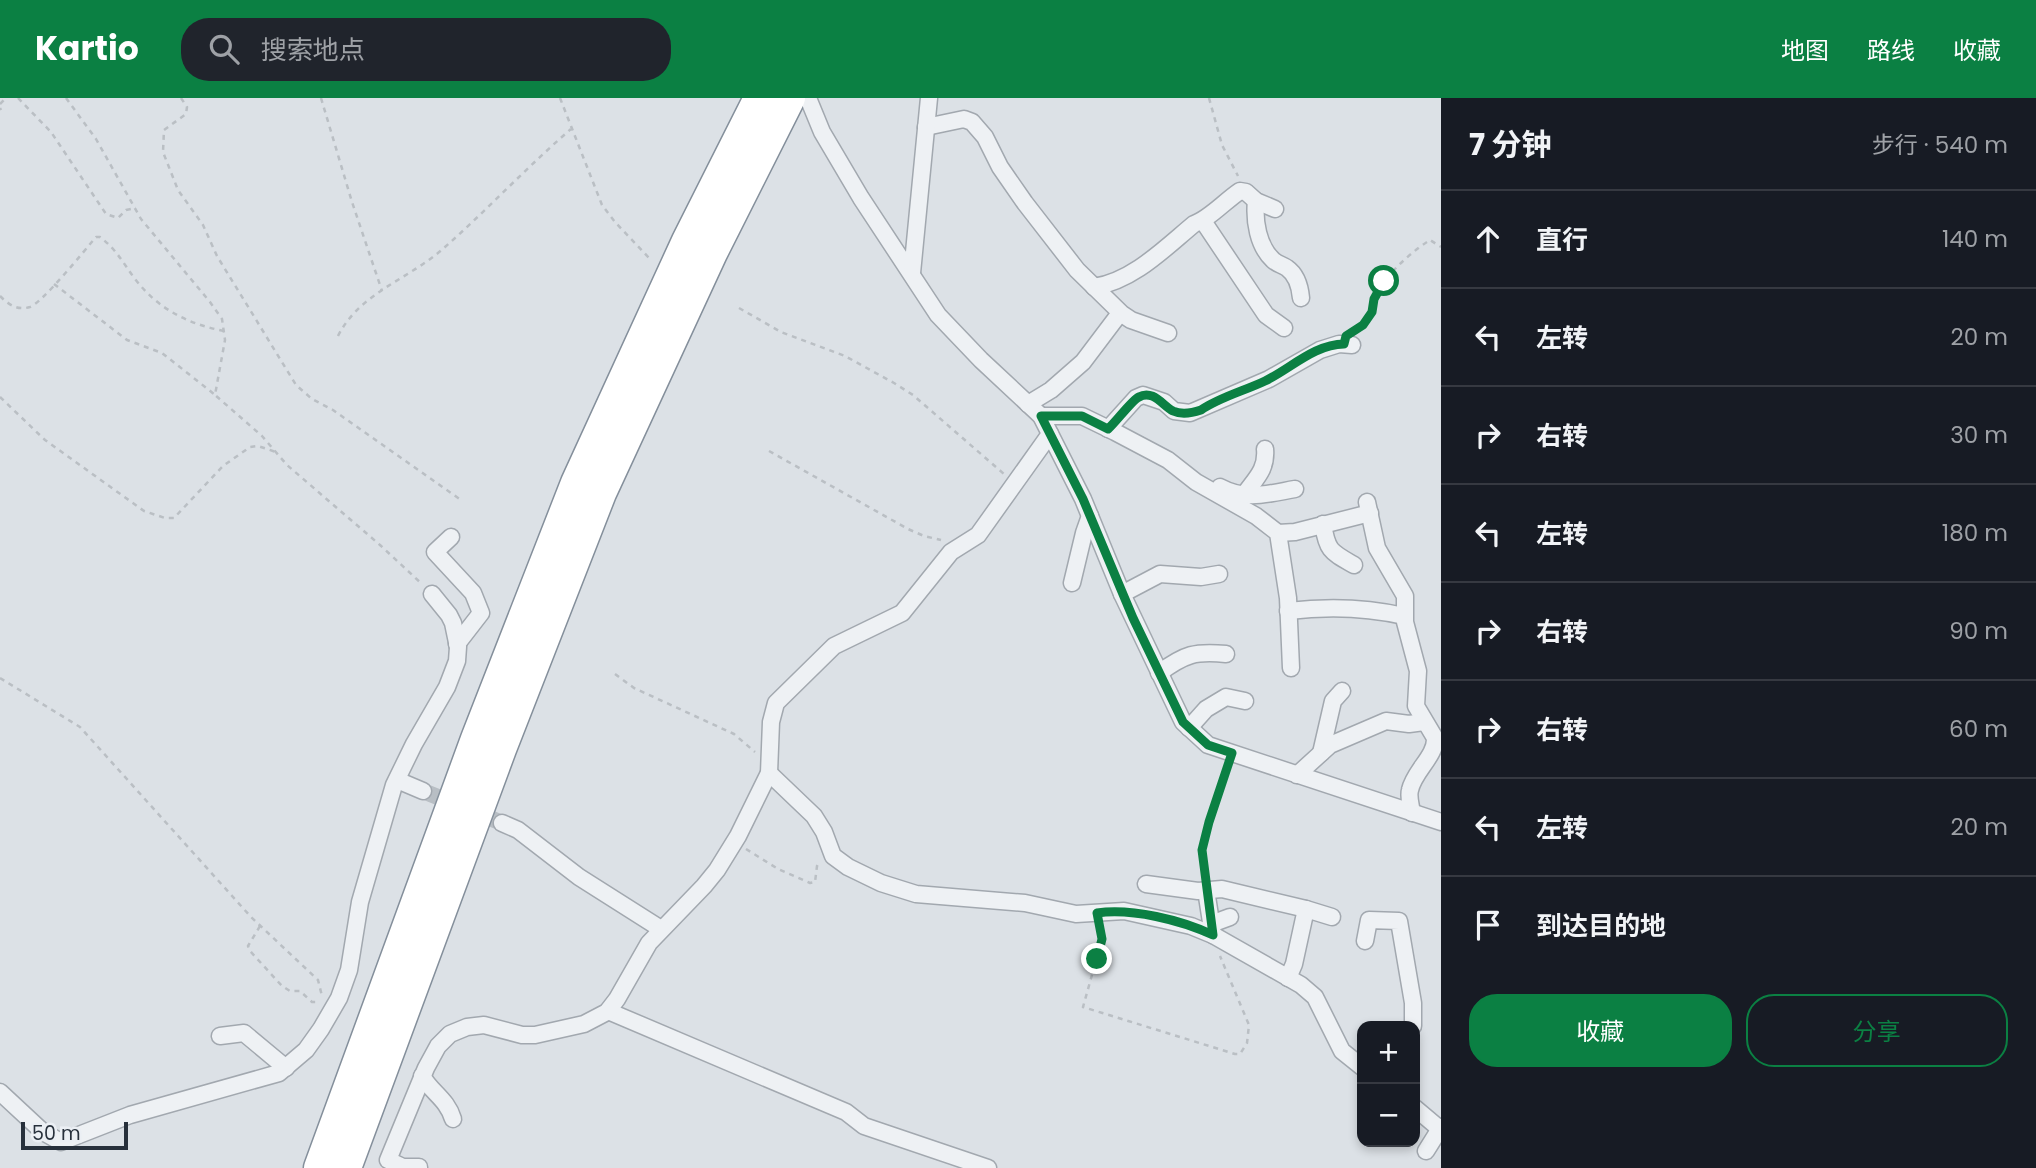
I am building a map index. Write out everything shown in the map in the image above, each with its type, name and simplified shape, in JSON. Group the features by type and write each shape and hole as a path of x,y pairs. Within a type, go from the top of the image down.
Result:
{"highway":[{"path":"319,1168 476,739 576,483 687,241 760,98"},
{"path":"346,1168 501,749 601,493 712,253 790,98"}],"street":[{"path":"808,98 822,132 861,198 938,315 1041,416 1090,516 1122,594 1183,722 1208,745 1441,822"},
{"path":"912,274 929,98"},
{"path":"926,127 964,119 972,122 985,137 1000,167 1025,203 1077,270 1120,313 1131,320 1168,333"},
{"path":"1094,287 1104,286 1130,273 1240,191 1275,209"},
{"path":"1250,197 1261,241 1274,261 1293,274 1300,285 1300,298"},
{"path":"1203,221 1266,315 1284,328"},
{"path":"1028,404 1051,390 1083,362 1120,313"},
{"path":"1108,429 1136,398 1143,395 1154,397 1174,411 1190,413 1269,379 1320,350 1348,345"},
{"path":"1041,416 1082,416 1172,463 1196,482 1256,516 1278,533 1289,611 1291,668"},
{"path":"419,1167 403,1167 388,1160 422,1076 438,1046 450,1034 461,1029 484,1025 523,1035 535,1035 584,1024 608,1011 649,943 718,870 734,842 770,765 772,712 776,703 834,646 902,613 951,552 978,535 1050,434"},
{"path":"1244,495 1260,474 1266,459 1265,449"},
{"path":"1172,463 1185,466 1235,495 1294,489"},
{"path":"1278,533 1323,524 1368,508 1381,556 1405,596 1404,616 1418,671 1416,706 1433,732 1436,743 1412,781 1409,796 1412,813"},
{"path":"1072,583 1090,516"},
{"path":"1323,524 1326,546 1353,565"},
{"path":"451,537 435,552 467,585 476,598 481,613 457,644"},
{"path":"1122,594 1160,574 1201,577 1219,574"},
{"path":"432,594 450,617 471,629"},
{"path":"1289,611 1344,607 1404,616"},
{"path":"0,1092 43,1132 61,1142 130,1115 279,1073 306,1050 339,998 349,970 360,902 397,780 452,677 457,661 457,644 450,617"},
{"path":"1159,673 1188,655 1202,651 1226,654"},
{"path":"1321,753 1333,701 1342,691"},
{"path":"1189,728 1206,709 1226,697 1245,701"},
{"path":"1297,775 1330,746 1386,721 1409,724 1424,722"},
{"path":"770,765 814,816 824,832 833,856 865,876 916,894 1025,903 1076,914 1115,910 1134,912 1211,930 1315,997 1339,1046 1357,1063"},
{"path":"397,780 423,791"},
{"path":"502,823 518,830 579,877 661,929"},
{"path":"1146,884 1222,889 1332,917"},
{"path":"1206,890 1211,930"},
{"path":"1288,978 1294,964 1306,909"},
{"path":"1211,930 1230,917"},
{"path":"1365,941 1369,920 1399,921 1413,1003 1413,1021"},
{"path":"608,1011 846,1112 864,1126 988,1168"},
{"path":"220,1036 244,1033 286,1068"},
{"path":"422,1076 449,1107 453,1119"},
{"path":"1420,1112 1441,1129 1426,1151"}],"path":[{"path":"1,108 6,98"},
{"path":"18,98 57,139 106,214 118,218 126,210 135,208"},
{"path":"66,98 96,139 135,208 222,319 225,340 215,395"},
{"path":"181,98 187,107 186,114 164,130 162,143 178,190 203,225 223,265 296,385 312,399 333,410 461,500"},
{"path":"321,98 382,290"},
{"path":"560,98 602,205 650,258"},
{"path":"1209,98 1222,145 1250,197"},
{"path":"338,336 351,316 371,296 443,250 532,162 571,129"},
{"path":"0,296 15,308 29,308 36,304 96,237 100,237 122,257 145,290 177,315 185,321 224,331"},
{"path":"1348,345 1346,336 1363,325 1372,312 1374,299 1389,276 1430,240 1441,247"},
{"path":"54,284 127,340 162,353 215,395 256,430 287,465 432,594"},
{"path":"739,308 781,332 845,356 894,383 913,396 992,466 1017,480"},
{"path":"0,397 45,440 144,510 165,519 174,518 222,466 250,447 258,446 276,452"},
{"path":"769,451 908,529 924,536 964,545"},
{"path":"615,674 634,688 734,734 770,765"},
{"path":"0,678 80,727 260,926 318,980 323,1002 312,1002 300,991 289,991 250,951 248,946 260,926"},
{"path":"1206,890 1202,850 1205,833 1232,753"},
{"path":"734,842 778,869 810,883 815,882 818,864 828,862 833,856"},
{"path":"1097,913 1102,939 1083,1007 1235,1055 1240,1054 1247,1043 1249,1026 1211,930"}],"tunnel":[{"path":"423,791 502,823"}],"route":[{"path":"1097,959 1102,939 1097,913 1115,910 1134,912 1192,926 1213,935 1202,850 1205,833 1232,753 1208,745 1183,722 1133,618 1083,499 1041,416 1082,416 1108,429 1136,398 1143,395 1154,397 1181,413 1201,410 1269,379 1320,350 1344,344 1346,336 1363,325 1372,312 1374,299 1384,281"}]}
